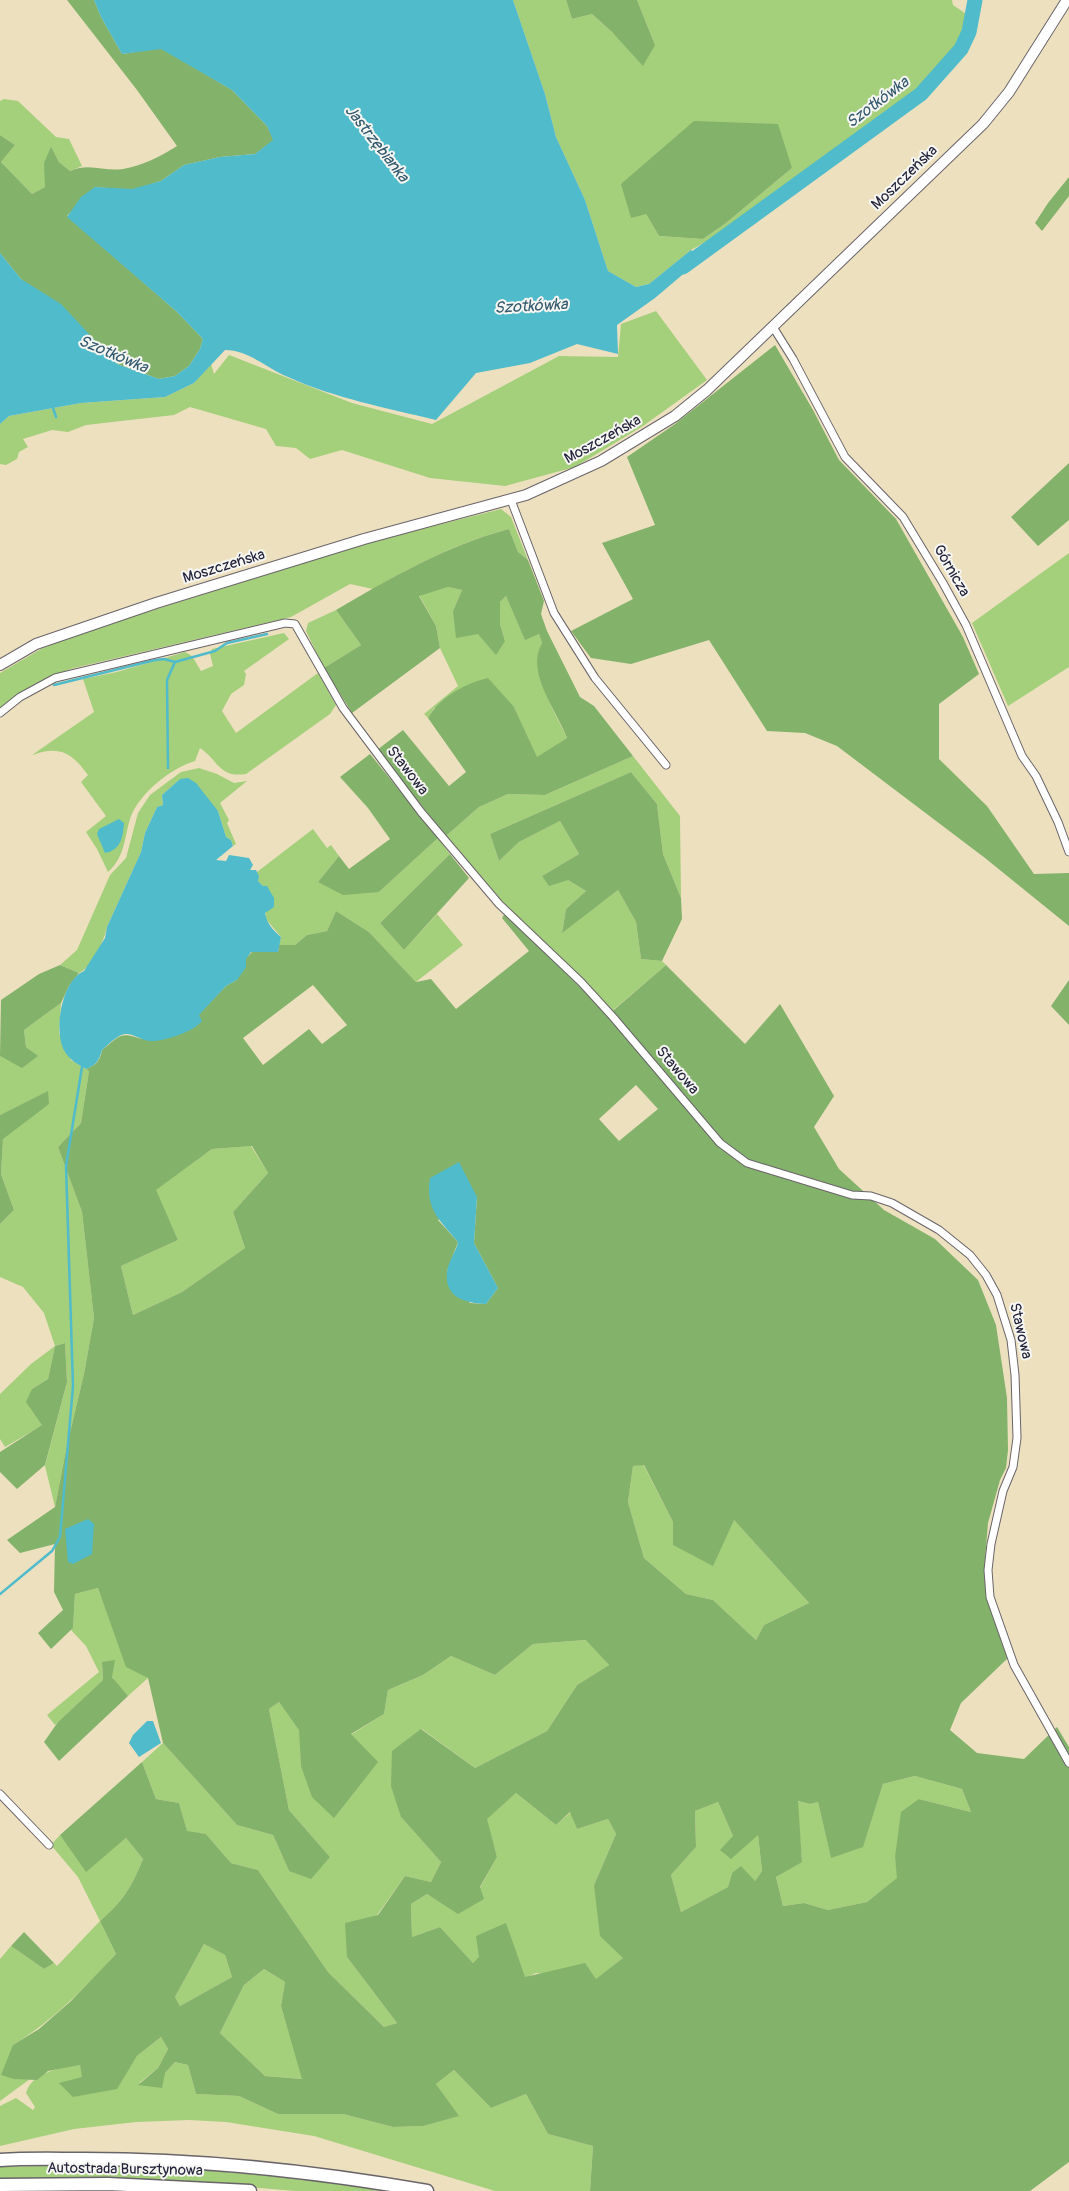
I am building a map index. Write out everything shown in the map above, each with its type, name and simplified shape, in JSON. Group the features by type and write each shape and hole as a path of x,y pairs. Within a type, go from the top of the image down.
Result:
{"highway":[{"path":"0,2160 153,2160 230,2164 345,2177 427,2191"},
{"name":"Autostrada Bursztynowa","path":"0,2185 108,2184 250,2191"}],"street":[{"name":"Moszczeńska","path":"0,665 36,644 156,603 364,539 510,500 545,488 600,462 675,416 707,390 988,119 1009,92 1066,0"},
{"name":"Górnicza","path":"773,327 793,359 845,457 903,517 943,582 966,625 1022,756 1036,776 1058,822 1069,852"},
{"path":"510,500 554,613 595,678 666,765"},
{"name":"Stawowa","path":"0,713 20,697 55,678 285,622 295,624 343,708 421,812 500,904 581,982 614,1017 720,1143 747,1163 852,1195 871,1196 892,1203 939,1230 970,1255 986,1275 997,1295 1009,1332 1016,1375 1017,1438 1013,1467 1003,1491 991,1544 988,1570 990,1597 1014,1665 1069,1762"},
{"path":"0,1794 49,1845"}],"green space":[{"path":"67,0 94,0 101,17 122,54 161,48 232,90 267,126 274,140 255,154 220,157 184,165 161,181 132,190 95,187 67,216 176,311 203,339 200,349 189,366 175,376 159,379 117,364 92,339 21,279 0,253 0,135 15,145 1,162 32,194 45,187 44,163 51,147 59,162 70,171 84,167 116,170 130,168 151,160 177,146 137,90"},
{"path":"513,0 566,0 572,19 592,14 613,33 655,45 637,0 952,0 953,5 969,16 968,25 951,55 924,87 815,164 727,230 691,250 649,284 636,287 608,271 585,200 556,137 545,94","holes":["792,168 726,223 703,239 659,236 646,214"]},
{"path":"566,0 637,0 655,45 643,66 613,33 592,14 572,19"},
{"path":"4,99 18,101 56,137 69,139 82,166 70,171 59,162 51,148 45,187 32,194 1,162 15,145 0,135 0,101"},
{"path":"694,121 778,124 792,168 726,223 703,239 659,236 646,214 631,218 621,184"},
{"path":"1069,177 1069,196 1042,231 1035,223"},
{"path":"656,311 707,380 643,426 575,467 505,486 430,478 342,450 310,459 296,448 276,446 266,429 190,407 174,415 86,425 68,432 52,430 23,439 28,447 19,452 17,459 6,465 0,464 0,424 9,416 81,403 165,397 194,383 211,364 214,374 229,355 352,403 432,424 559,356 618,357 621,324"},
{"path":"775,345 813,410 839,460 896,519 963,637 979,674 939,704 939,759 987,806 1034,874 1069,873 1069,926 985,858 837,746 805,733 767,731 709,640 631,664 591,658 571,631 633,599 602,543 655,525 627,457 675,424"},
{"path":"1069,463 1069,520 1038,546 1011,517"},
{"path":"501,509 511,517 528,560 518,552 509,529 491,534 439,554 373,589 350,584 291,617 74,668 35,685 0,708 0,673 41,649 80,633 371,542"},
{"path":"509,529 518,552 528,560 544,601 541,614 547,631 580,697 594,706 633,756 545,795 508,794 479,807 446,836 377,750 403,730 449,786 466,772 428,718 439,704 454,692 488,678 514,707 537,757 567,738 540,679 537,666 538,654 542,643 539,634 525,640 506,596 500,602 500,624 505,641 496,655 478,634 456,638 453,611 462,590 448,587 419,596 436,626 440,648 352,713 324,668 361,645 336,610 442,553"},
{"path":"1069,553 1069,667 1008,706 972,623"},
{"path":"448,587 462,590 453,611 478,634 505,641 500,624 500,602 506,596 525,639 539,634 542,643 538,654 540,678 550,704 567,738 537,758 514,707 434,708 428,718 424,714 458,686 440,648 436,626 419,595"},
{"path":"336,610 361,645 324,668 306,631 308,623"},
{"path":"284,633 289,639 244,671 246,674 244,685 231,694 222,711 236,733 318,673 336,705 330,714 246,774 237,775 225,771 200,748 195,761 176,769 166,776 140,800 130,819 121,854 108,872 86,832 106,816 81,782 88,775 71,756 65,753 50,751 32,755 94,712 83,679 117,672 185,652 192,656 201,671 213,666 210,654 212,649"},
{"path":"370,754 438,838 379,892 343,895 318,882 339,856 349,869 390,839 368,808 340,777"},
{"path":"633,756 680,816 681,898 663,854 657,804 631,772 490,834 499,861 519,842 560,821 579,854 542,876 568,880 586,891 566,909 562,932 618,890 636,922 641,959 662,961 666,965 612,1011 504,903 446,836 479,807 508,794 545,795"},
{"path":"199,768 217,774 234,783 247,781 220,803 229,820 227,823 236,844 233,846 231,840 226,837 218,811 180,779 162,795 163,805 157,807 145,833 141,852 93,960 79,973 60,965 77,950 110,875 126,858 138,813 150,795 181,772"},
{"path":"631,772 657,804 663,854 681,898 682,919 662,961 641,959 636,922 618,890 562,933 566,909 586,891 568,880 549,886 542,876 579,854 560,821 519,842 499,861 490,834"},
{"path":"313,829 327,848 331,845 339,856 318,882 379,892 438,838 450,854 380,923 404,950 437,914 463,945 416,982 369,932 336,911 327,931 307,935 295,945 279,945 281,937 266,919 263,886 258,881 257,872"},
{"path":"450,854 469,878 404,950 380,923"},
{"path":"336,911 369,932 416,982 431,979 456,1009 529,951 502,918 505,913 608,1015 666,965 745,1044 780,1004 834,1096 814,1127 839,1169 884,1210 935,1239 978,1280 996,1325 1007,1398 1008,1450 1006,1468 1000,1480 988,1523 984,1572 987,1601 1009,1657 961,1703 950,1730 977,1753 1024,1759 1057,1727 1069,1747 1069,2162 1030,2191 590,2191 593,2146 548,2134 526,2094 491,2108 454,2070 436,2084 459,2116 423,2126 393,2127 343,2114 278,2114 239,2096 196,2094 188,2065 175,2062 165,2073 162,2088 138,2085 158,2068 168,2049 161,2037 137,2056 117,2089 73,2097 59,2083 82,2077 80,2065 48,2071 37,2080 14,2079 1,2075 13,2045 39,2029 71,2001 116,1954 100,1921 126,1893 143,1859 126,1838 86,1872 60,1835 142,1762 156,1799 179,1803 187,1831 206,1834 231,1863 258,1870 328,1972 384,2027 397,2023 347,1957 345,1923 378,1915 405,1876 431,1882 441,1862 401,1817 391,1786 392,1751 421,1729 475,1768 547,1731 577,1685 609,1665 586,1640 533,1644 495,1675 451,1656 423,1675 388,1690 384,1714 351,1734 378,1762 334,1818 312,1797 301,1766 299,1730 279,1702 269,1709 289,1810 330,1857 311,1879 289,1871 273,1835 237,1825 163,1743 148,1678 126,1667 98,1588 75,1594 73,1628 51,1649 38,1633 63,1610 54,1592 55,1544 20,1553 7,1540 55,1507 84,1374 94,1318 82,1212 58,1147 81,1123 89,1071 86,1069 95,1064 99,1060 102,1050 120,1036 129,1035 142,1039 198,1015 226,986 237,980 245,959 252,952 278,952 279,945 295,945 307,935 327,931","holes":["313,985 347,1025 322,1044 309,1029 263,1065 243,1038","636,1085 658,1109 619,1141 599,1119","252,1146 268,1173 233,1212 245,1248 182,1292 133,1315 121,1266 178,1240 156,1190 212,1149","477,1197 474,1243 498,1288 486,1304 470,1303 447,1271 458,1242 438,1220","644,1465 673,1522 673,1545 713,1566 734,1520 809,1603 764,1625 756,1640 713,1600 686,1594 644,1558 628,1502 633,1466","915,1776 962,1789 971,1812 919,1799 901,1812 895,1857 897,1878 867,1902 828,1910 804,1903 783,1906 776,1877 802,1862 798,1801 810,1804 818,1802 831,1858 863,1847 883,1784","516,1793 556,1825 570,1812 577,1829 608,1819 616,1834 594,1885 600,1936 623,1958 596,1979 585,1963 525,1977 506,1923 476,1936 479,1957 473,1963 440,1927 412,1937 411,1904 427,1894 458,1914 484,1899 480,1887 497,1857 487,1819","718,1802 733,1836 720,1850 731,1859 758,1835 762,1871 755,1881 741,1866 732,1873 728,1887 681,1912 671,1875 696,1847 695,1811","204,1944 225,1955 232,1977 180,2006 175,1997","264,1969 285,1982 281,2006 302,2079 265,2076 220,2033 244,1985"]},
{"path":"60,965 79,973 69,986 61,1003 24,1030 26,1047 38,1056 22,1068 0,1056 1,1000 39,974"},
{"path":"1069,980 1069,1025 1051,1006"},
{"path":"61,1003 59,1033 71,1060 89,1071 81,1123 58,1147 82,1212 94,1318 84,1374 55,1507 45,1466 67,1382 65,1343 55,1346 44,1313 23,1287 0,1277 0,1224 14,1210 1,1174 3,1138 47,1092 0,1115 0,1056 22,1067 37,1056 26,1047 24,1030"},
{"path":"48,1091 49,1104 3,1139 1,1174 14,1210 0,1224 0,1115"},
{"path":"251,1146 268,1173 233,1212 245,1248 182,1292 133,1315 121,1266 178,1240 155,1190 212,1149"},
{"path":"65,1343 67,1382 45,1465 17,1489 0,1472 0,1452 42,1425 26,1402 32,1389 48,1379 55,1346"},
{"path":"55,1346 48,1379 32,1389 43,1425 5,1447 0,1439 0,1394 31,1364"},
{"path":"643,1464 673,1522 734,1520 809,1603 764,1625 756,1640 713,1600 686,1594 644,1558 628,1502 633,1466"},
{"path":"98,1588 110,1619 148,1678 128,1696 102,1662 103,1680 55,1725 47,1715 99,1672 86,1646 71,1630 73,1628 75,1594"},
{"path":"587,1640 609,1665 577,1685 547,1731 475,1768 422,1729 401,1817 441,1862 431,1882 405,1876 347,1957 397,2023 384,2027 328,1972 258,1870 231,1863 206,1834 187,1832 179,1803 156,1799 142,1762 163,1743 237,1825 273,1835 289,1871 330,1857 289,1810 269,1709 279,1702 300,1730 301,1766 384,1714 388,1690 423,1675 451,1656 495,1675 533,1644"},
{"path":"115,1660 112,1677 128,1696 59,1761 44,1742 58,1722 103,1680 102,1662"},
{"path":"915,1776 962,1789 971,1812 919,1799 895,1857 898,1878 867,1902 828,1910 804,1903 783,1906 776,1877 802,1861 797,1801 810,1804 818,1802 831,1857 863,1846 883,1784"},
{"path":"516,1793 556,1825 571,1812 577,1829 608,1819 616,1834 594,1885 623,1958 596,1980 536,1973 525,1978 480,1958 473,1963 440,1927 412,1937 411,1904 427,1894 458,1913 480,1888 497,1857 486,1819"},
{"path":"718,1802 733,1836 758,1835 762,1871 755,1881 732,1873 728,1887 681,1912 671,1875 696,1847 695,1811"},
{"path":"60,1835 86,1871 126,1838 143,1859 126,1893 100,1921 78,1877 51,1845"},
{"path":"100,1921 116,1954 55,2015 13,2045 14,2079 30,2079 0,2101 0,1959 11,1946 44,1969 54,1963 57,1966"},
{"path":"24,1932 54,1963 44,1969 11,1946"},
{"path":"204,1944 225,1955 232,1977 180,2006 175,1997"},
{"path":"264,1969 285,1982 281,2006 303,2079 265,2076 220,2033 244,1985"},
{"path":"161,2037 168,2049 158,2068 138,2084 165,2073 175,2062 188,2065 196,2094 239,2096 278,2114 343,2114 393,2127 422,2126 458,2116 436,2084 454,2070 491,2108 526,2094 548,2134 593,2146 590,2191 495,2191 314,2136 226,2122 189,2120 136,2122 74,2129 0,2146 0,2106 16,2098 33,2110 35,2107 26,2093 41,2075 56,2069 80,2065 83,2077 116,2089 137,2056"},
{"path":"48,2166 218,2171 303,2179 388,2191 296,2191 162,2180 86,2178 0,2181 0,2167"}],"water":[{"name":"Jastrzębianka","path":"94,0 513,0 545,94 556,137 585,200 608,271 636,287 649,284 691,250 701,259 655,298 617,325 618,354 577,344 530,363 476,373 436,420 324,391 280,373 250,356 225,350 194,383 165,397 81,403 9,416 0,424 0,253 21,279 61,304 117,364 159,379 175,376 189,366 200,349 203,339 176,311 67,217 81,197 95,187 132,189 161,181 184,165 220,157 255,154 273,140 267,126 232,90 161,49 122,54 101,17"},
{"path":"188,778 196,783 218,811 226,837 231,840 233,846 216,860 226,861 229,855 249,858 253,865 250,870 256,870 259,876 258,881 263,886 267,886 274,898 274,907 265,913 275,932 281,937 278,952 251,952 246,959 246,967 237,980 226,986 199,1015 202,1021 198,1025 178,1035 156,1041 148,1041 128,1034 119,1036 102,1050 97,1062 86,1069 69,1057 61,1043 61,1008 65,996 70,985 84,971 105,938 107,927 141,852 145,833 157,807 163,805 162,795 180,779"},
{"path":"119,819 124,823 120,842 115,849 105,853 97,834 99,829"},
{"path":"459,1162 477,1197 474,1243 498,1288 486,1304 464,1300 449,1288 447,1272 458,1242 435,1214 430,1198 430,1178"},
{"path":"88,1519 94,1524 92,1554 73,1564 68,1562 65,1529"},
{"path":"147,1721 153,1721 161,1743 139,1757 129,1743 133,1735"}],"waterway":[{"name":"Szotkówka","path":"683,267 921,94 961,49 969,32 975,0"},
{"path":"53,408 56,417"},
{"path":"175,662 215,651 227,643 267,634"},
{"path":"54,685 155,660 164,659 175,662 167,680 168,768"},
{"path":"0,1594 52,1551 60,1537 73,1386 66,1166 82,1067"}]}
